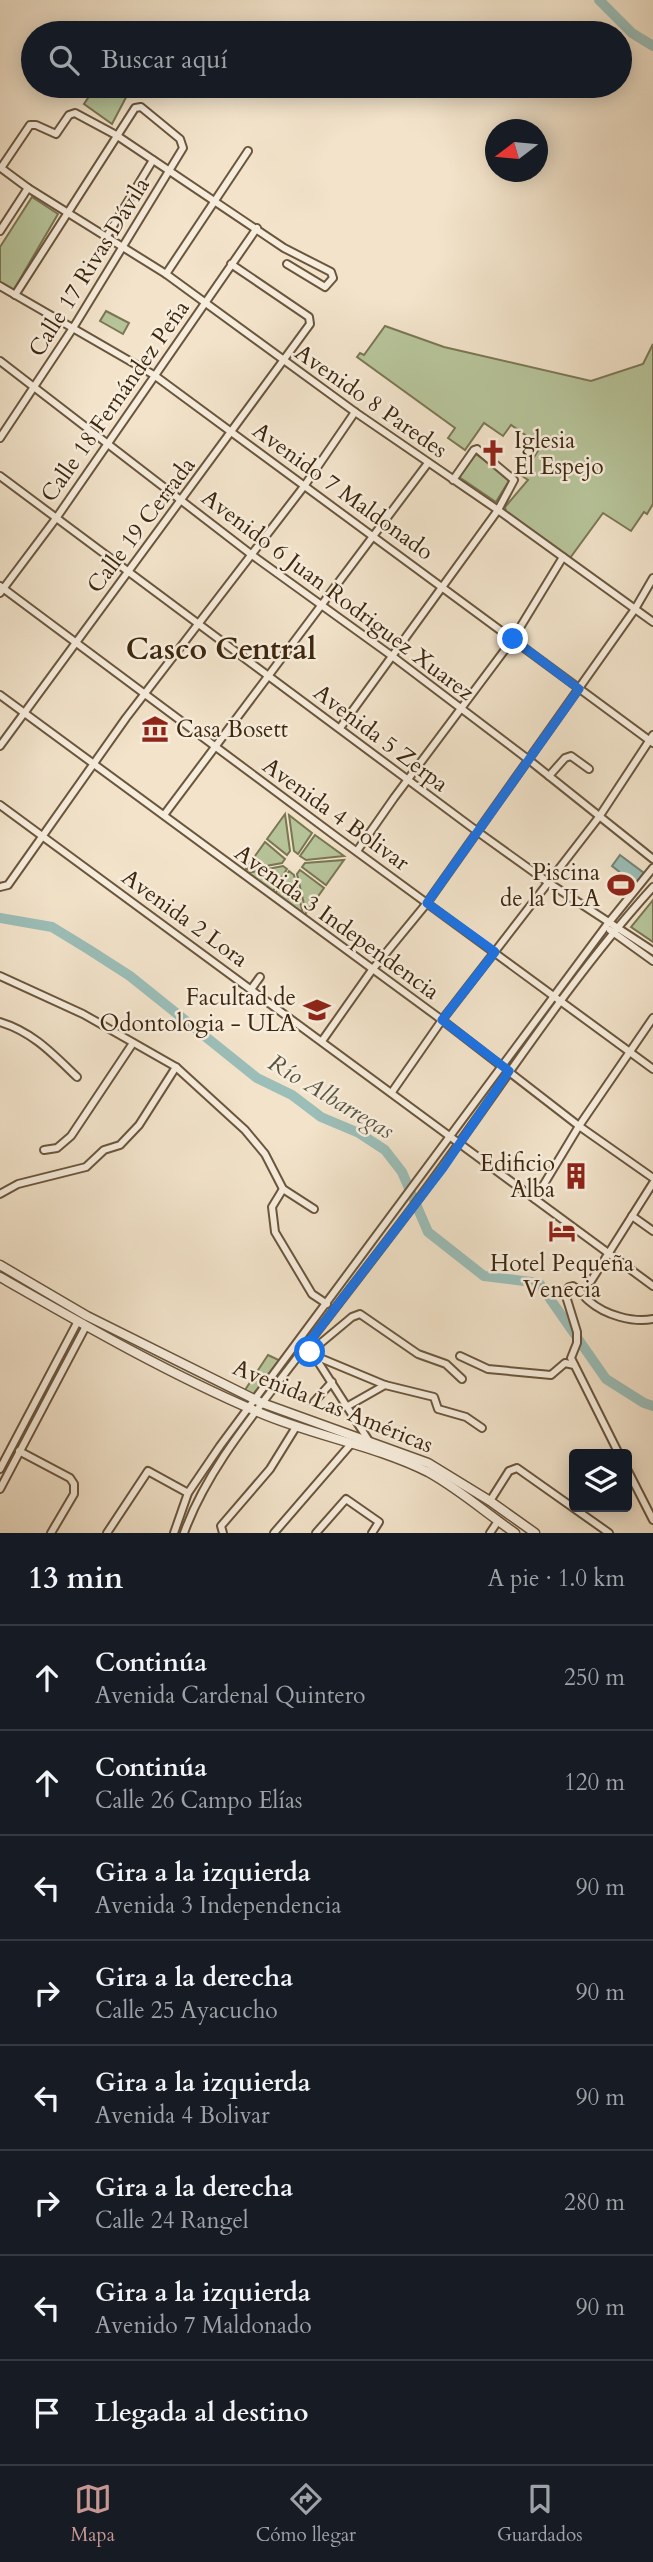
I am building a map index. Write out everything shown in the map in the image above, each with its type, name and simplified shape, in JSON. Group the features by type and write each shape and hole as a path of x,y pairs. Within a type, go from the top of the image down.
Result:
{"street":[{"name":"Calle 17 Rivas Dávila","path":"0,438 73,328 183,148 180,139 139,107 135,108 116,135"},
{"name":"Avenido 8 Paredes","path":"116,135 73,113 56,134 32,124 1,168 28,188 166,274 355,412 498,510 653,622"},
{"path":"15,295 116,135 289,251 331,272 333,278 325,287 288,264"},
{"path":"166,274 248,151"},
{"path":"107,236 153,160"},
{"path":"0,231 28,188"},
{"name":"Calle 18 Fernández Peña","path":"1,589 57,517 257,228"},
{"name":"Calle 19 Cerrada","path":"0,746 310,324 309,317 231,264"},
{"name":"Avenido 7 Maldonado","path":"0,286 154,375 579,689 652,739"},
{"name":"Avenido 6 Juan Rodriguez Xuarez","path":"0,361 252,555 392,656 653,859"},
{"path":"1,888 8,884 145,693 305,485 355,412"},
{"path":"340,728 498,510 513,478 476,449 453,480"},
{"path":"164,816 428,463"},
{"name":"Avenida 5 Zerpa","path":"0,476 408,781 615,929"},
{"path":"358,851 513,639 563,557"},
{"path":"322,1041 372,970 427,903 478,832 635,609 653,578"},
{"name":"Avenida 4 Bolivar","path":"1,589 77,642 215,747 653,1069"},
{"name":"Avenida 3 Independencia","path":"0,695 442,1020 653,1181"},
{"path":"392,1092 442,1020 599,817 652,739"},
{"path":"549,776 565,758 571,756 589,769"},
{"name":"Avenida 2 Lora","path":"0,805 182,940 252,988 653,1286"},
{"path":"174,1533 188,1493 607,924 653,868"},
{"path":"310,1351 350,1290 443,1168 509,1071 615,929 653,887"},
{"path":"615,929 653,951"},
{"path":"615,929 653,961"},
{"path":"0,976 54,999 176,1068 245,1130 265,1154 283,1189 314,1209"},
{"path":"252,988 260,977"},
{"path":"535,1199 579,1126 653,1018"},
{"path":"0,1022 34,1037 77,1077"},
{"path":"44,1150 57,1149 71,1136 134,1043"},
{"path":"0,1194 18,1184 86,1167 104,1150 120,1145 139,1125 176,1068"},
{"path":"591,1281 653,1181"},
{"path":"283,1189 272,1207 275,1232 312,1294 327,1304"},
{"path":"632,1216 653,1231"},
{"name":"Avenida Las Américas","path":"0,1265 87,1316 258,1401 428,1463 490,1501 535,1533"},
{"name":"Avenida Las Américas","path":"0,1277 156,1364 252,1409 296,1427 390,1456 429,1473 515,1533"},
{"path":"616,1449 572,1362 577,1343 575,1326 565,1297 569,1287 576,1288 604,1311 636,1320 653,1318"},
{"path":"258,1401 310,1351 352,1317 360,1314 418,1354 446,1364 462,1380"},
{"path":"0,1469 82,1324"},
{"path":"0,1489 82,1324"},
{"path":"310,1351 369,1441"},
{"path":"310,1351 385,1385 434,1396 438,1409 466,1418 482,1428"},
{"path":"460,1356 488,1369 551,1375 565,1363 572,1362"},
{"path":"314,1402 332,1382"},
{"path":"348,1406 385,1385"},
{"path":"184,1533 199,1496 252,1409"},
{"path":"223,1533 220,1526 270,1469 296,1427"},
{"path":"274,1533 351,1444"},
{"path":"12,1447 70,1478 74,1484 74,1494 51,1533"},
{"path":"490,1501 509,1471 517,1468 609,1533"},
{"path":"107,1533 148,1471 188,1493"},
{"path":"632,1479 653,1520"},
{"path":"316,1533 346,1499 379,1522 372,1533"},
{"path":"490,1533 498,1521"}],"green space":[{"path":"88,98 126,98 112,124 84,104"},
{"path":"32,197 58,214 13,291 0,283 0,247"},
{"path":"106,311 129,323 123,334 100,321"},
{"path":"385,326 444,347 591,381 643,364 653,344 653,504 647,514 644,512 631,531 603,513 570,558 506,512 505,507 528,480 522,476 541,446 511,425 503,436 484,423 465,450 448,438 455,428 357,357 360,353 364,355"},
{"path":"476,454 510,479 496,502 459,477"},
{"path":"285,814 290,851 287,855 267,839"},
{"path":"289,815 312,833 298,854 294,851"},
{"path":"315,835 344,856 306,860 300,856"},
{"path":"265,842 285,859 282,863 245,870"},
{"path":"344,860 326,885 302,867 305,863"},
{"path":"283,866 287,869 273,891 247,873"},
{"path":"300,870 324,888 306,913 297,874"},
{"path":"289,871 294,875 303,914 275,894"},
{"path":"653,900 653,942 631,927"},
{"path":"268,1355 283,1362 254,1398 243,1393"}],"water":[{"path":"620,855 644,873 635,884 612,866"}],"waterway":[{"path":"599,0 620,21"},
{"path":"632,33 653,46"},
{"name":"Río Albarregas","path":"0,918 52,927 130,976 257,1078 292,1095 321,1117 359,1133 385,1150 402,1172 428,1232 484,1276 539,1283 606,1379 653,1406"}],"place":[{"name":"Iglesia El Espejo","path":"493,453"},
{"name":"Casa Bosett","path":"155,729"},
{"name":"Piscina de la ULA","path":"621,885"},
{"name":"Facultad de Odontologia - ULA","path":"317,1010"},
{"name":"Edificio Alba","path":"576,1176"},
{"name":"Hotel Pequeña Venecia","path":"562,1231"}],"district":[{"name":"Casco Central","path":"221,649"}],"route":[{"path":"310,1352 306,1346 443,1168 509,1071 442,1020 495,952 427,903 579,689 513,639"}]}
